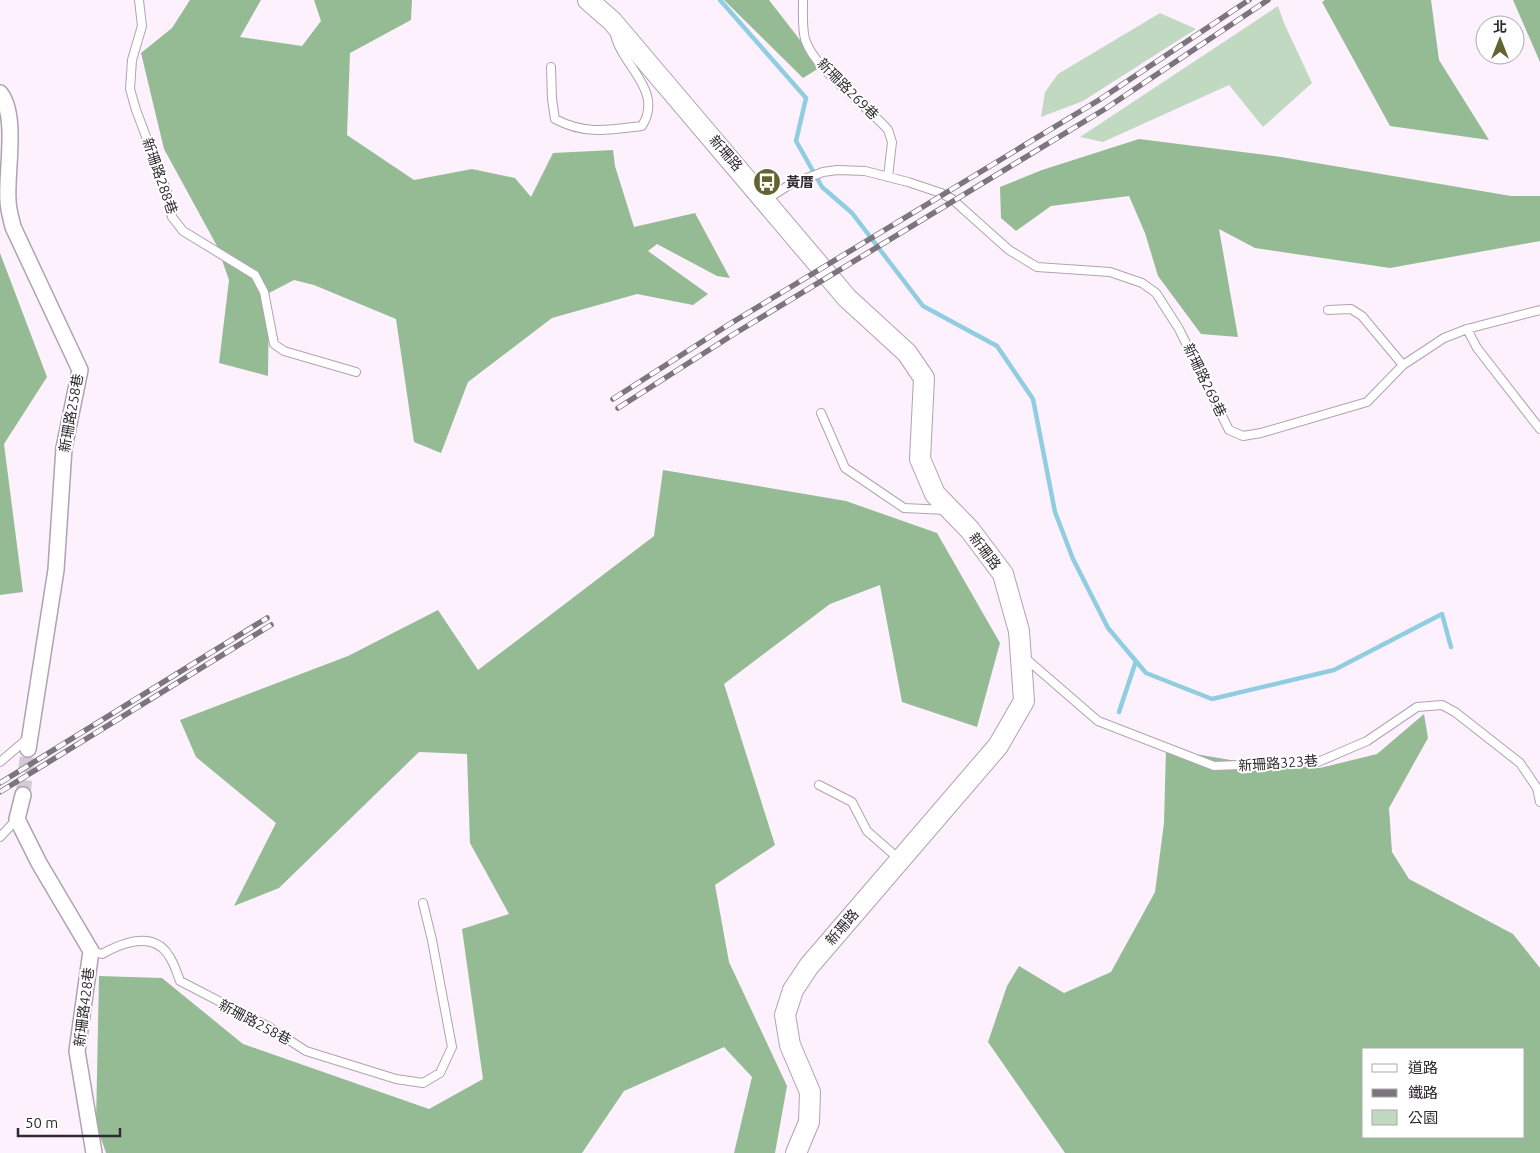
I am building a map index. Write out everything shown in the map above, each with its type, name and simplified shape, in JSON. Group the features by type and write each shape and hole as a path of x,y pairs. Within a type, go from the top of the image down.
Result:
{"street":[{"name":"新珊路","path":"588,0 612,21 766,200 847,298 907,353 924,378 920,459 935,494 970,530 1003,574 1019,631 1024,701 998,746 809,966 793,990 785,1015 790,1045 810,1092 809,1122 796,1153"},
{"name":"新珊路258巷","path":"0,93 6,100 9,122 8,201 13,227 80,370 64,448 56,570 28,743"},
{"path":"23,795 17,819 39,862 91,951"},
{"name":"新珊路428巷","path":"91,951 78,1051 94,1153"}],"lane":[{"name":"新珊路288巷","path":"139,0 142,26 132,60 130,89 167,192 172,217 183,231 255,275 264,292 274,344 284,351 356,372"},
{"name":"新珊路269巷","path":"803,0 805,38 808,46 827,72 888,130 892,142 888,177"},
{"path":"551,66 555,119 572,128 598,132 642,126 649,114 646,89 615,42 612,21"},
{"name":"新珊路269巷","path":"766,200 789,186 823,172 855,170 888,177 941,193 952,199 1009,250 1037,267 1110,272 1148,287 1156,294 1180,329 1229,430 1243,436 1261,433 1367,402 1403,365 1444,338 1467,329 1540,310"},
{"path":"1328,310 1351,308 1362,316 1403,365"},
{"path":"1467,329 1477,348 1540,429"},
{"path":"821,413 845,468 904,508 951,510"},
{"name":"新珊路323巷","path":"1021,654 1098,721 1214,766 1318,762 1367,741 1417,707 1442,705 1455,712 1520,763 1537,788 1540,802"},
{"path":"0,762 28,743"},
{"path":"818,785 852,802 867,831 900,860"},
{"path":"0,837 17,819"},
{"name":"新珊路258巷","path":"91,951 102,954 122,943 141,940 154,942 169,954 180,982 269,1027 306,1050 396,1080 423,1083 440,1073 452,1047 432,940 423,903"}],"green space":[{"path":"190,0 261,0 240,37 302,46 321,21 314,0 412,0 411,20 350,53 347,135 414,180 472,169 515,178 531,197 553,153 613,150 615,166 634,227 695,213 730,278 717,276 657,244 648,251 708,294 693,305 637,294 552,318 468,382 441,453 414,442 396,319 314,285 294,280 269,293 268,376 219,363 229,280 217,246 164,149 141,53 172,28"},
{"path":"724,0 769,0 821,67 803,78"},
{"path":"1325,0 1431,0 1439,60 1489,140 1390,126 1322,2"},
{"path":"1513,0 1540,0 1540,62 1525,28 1525,15 1520,15"},
{"path":"1278,6 1312,83 1263,127 1229,85 1103,142 1080,137"},
{"path":"1160,13 1196,29 1083,101 1041,117 1045,92 1058,74"},
{"path":"1139,139 1281,157 1511,196 1540,196 1540,241 1390,268 1255,248 1219,229 1238,337 1201,334 1158,276 1145,233 1129,196 1051,206 1016,231 1001,218 1000,187 1042,170"},
{"path":"0,253 47,377 4,444 23,592 0,595"},
{"path":"663,470 846,501 937,533 1000,643 977,727 902,702 880,585 830,604 724,684 775,845 715,885 729,962 787,1086 775,1153 734,1153 752,1077 724,1047 624,1091 582,1153 106,1153 96,1124 99,976 162,978 243,1044 429,1109 483,1079 462,929 509,914 470,843 467,754 419,752 279,888 234,906 276,823 196,757 180,720 348,656 438,610 478,670 654,536"},
{"path":"1424,714 1428,738 1389,808 1392,852 1409,879 1513,934 1540,968 1540,1153 1065,1153 988,1042 1007,986 1019,966 1064,993 1111,972 1155,892 1164,823 1166,749 1260,765 1320,768 1377,754"}],"waterway":[{"path":"720,0 806,98 796,141 822,187 852,213 923,306 997,346 1033,399 1055,512 1073,559 1108,628 1146,673 1212,699 1334,670 1442,614 1451,647"},
{"path":"1119,712 1136,661"}],"tunnel":[{"path":"23,795 28,749"}],"railway":[{"path":"613,399 728,325 1099,100 1249,0"},
{"path":"618,408 734,334 1105,109 1268,0"},
{"path":"0,783 267,618"},
{"path":"0,792 271,625"}],"place":[{"name":"黃厝","path":"767,182"}]}
